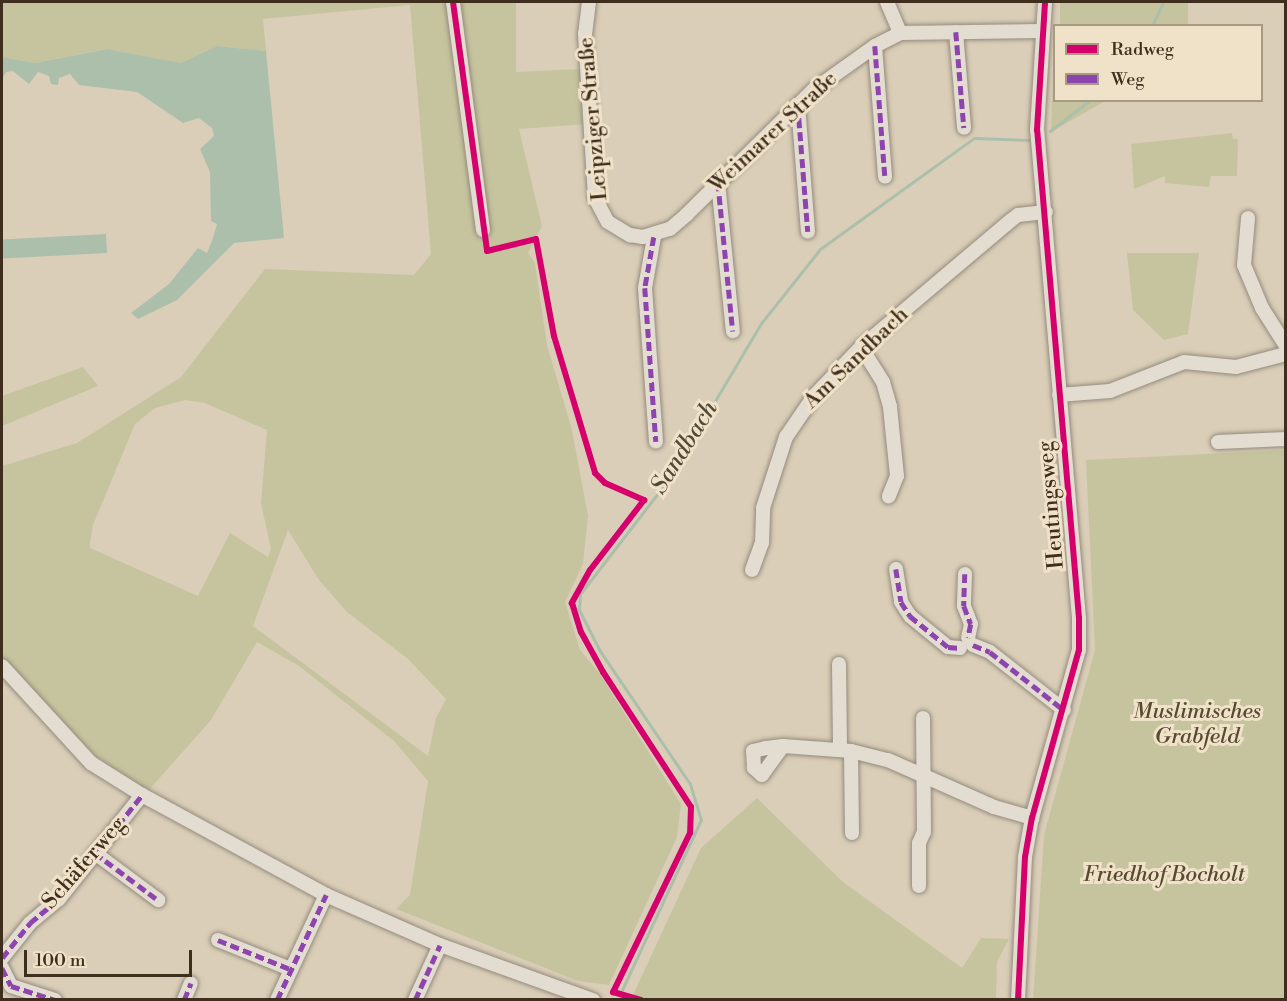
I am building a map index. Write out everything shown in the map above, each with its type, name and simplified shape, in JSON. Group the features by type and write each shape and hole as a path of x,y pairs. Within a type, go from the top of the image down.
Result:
{"street":[{"path":"453,2 483,230"},
{"name":"Leipziger Straße","path":"590,2 585,34 595,198 608,222 619,230 654,237"},
{"path":"887,2 900,33"},
{"name":"Heutingsweg","path":"1018,999 1025,857 1032,818 1079,650 1079,618 1059,395 1046,212 1037,130 1041,32 1046,2"},
{"path":"956,32 964,128"},
{"name":"Weimarer Straße","path":"654,237 687,214 798,105 875,46 900,33 1041,32"},
{"path":"875,46 885,177"},
{"path":"798,105 808,232"},
{"path":"718,182 733,331"},
{"name":"Am Sandbach","path":"752,570 762,543 764,508 786,437 814,396 861,347 1018,215 1046,212"},
{"path":"1248,218 1244,265 1262,308 1286,346"},
{"path":"654,237 645,288 656,442"},
{"path":"861,347 883,382 890,407 897,476 889,496"},
{"path":"1059,395 1110,391 1184,362 1236,367 1286,354"},
{"path":"1218,442 1286,439"},
{"path":"896,568 901,602 910,616 933,637 948,647 967,644 990,652 1064,710"},
{"path":"965,574 964,606 971,624 967,644"},
{"path":"839,664 852,833"},
{"name":"Schäferweg","path":"2,666 91,763 142,795 326,895 440,945 540,982 558,994 593,999"},
{"path":"918,886 925,777 923,718"},
{"path":"783,746 845,750 888,760 994,807 1032,818"},
{"name":"Schäferweg","path":"2,958 30,923 59,899 142,795"},
{"path":"95,854 158,900"},
{"path":"277,999 326,895"},
{"path":"218,940 290,969"},
{"path":"415,999 440,945"},
{"path":"2,968 11,986 55,999"},
{"path":"184,999 191,983"}],"green space":[{"path":"2,2 516,2 516,72 581,69 586,124 519,129 542,226 528,253 535,263 547,345 572,430 588,516 583,564 565,602 580,650 600,674 681,804 677,837 609,985 578,981 396,909 410,895 428,781 394,741 299,666 257,642 211,720 148,791 94,755 2,658 2,466 77,443 181,377 265,269 414,275 431,254 410,5 263,19 266,51 217,46 181,63 106,49 35,63 2,57","holes":["185,400 205,403 267,430 261,503 271,549 268,557 230,533 198,596 90,548 93,525 135,424 155,408","288,530 319,580 347,612 408,659 446,699 436,718 428,756 253,626"]},
{"path":"1060,2 1188,2 1188,24 1060,24"},
{"path":"1053,69 1053,102 1103,102 1051,132"},
{"path":"1232,133 1233,139 1238,139 1237,176 1211,176 1209,187 1165,183 1165,176 1134,189 1131,144"},
{"path":"1127,253 1199,253 1188,334 1164,340 1133,310"},
{"path":"83,367 98,386 2,426 2,396"},
{"name":"Friedhof Bocholt","path":"1285,450 1285,999 1033,999 1044,835 1095,650 1086,460"},
{"path":"757,798 843,882 962,968 981,938 1009,939 997,962 996,999 651,1000 633,995 701,848"}],"shaded area":[{"path":"217,46 266,51 284,238 234,243 177,300 138,319 131,313 169,284 198,248 207,253 212,241 217,224 211,221 210,172 200,149 214,136 212,128 199,118 183,123 137,92 79,85 70,74 59,78 58,85 51,84 49,76 38,72 29,84 13,71 6,72 2,79 2,57 35,63 107,49 181,63"},
{"path":"106,234 107,253 3,258 2,239"}],"waterway":[{"name":"Sandbach","path":"1153,24 1163,2"},
{"name":"Sandbach","path":"1050,131 1087,102"},
{"name":"Sandbach","path":"621,992 701,820 690,784 600,651 579,610 580,594 668,480 762,322 820,249 974,138 1029,140"}],"marked path":[{"path":"956,32 964,128"},
{"path":"875,46 885,177"},
{"path":"798,105 808,232"},
{"path":"718,182 733,331"},
{"path":"654,237 645,288 656,442"},
{"path":"896,569 901,602 910,616 948,647 960,648"},
{"path":"965,574 964,606 971,624 968,638"},
{"path":"973,645 990,652 1064,710"},
{"path":"2,958 30,923 59,899 142,795"},
{"path":"95,853 158,900"},
{"path":"277,1000 326,895"},
{"path":"218,940 290,969"},
{"path":"415,1000 440,945"},
{"path":"2,968 11,986 55,1000"},
{"path":"184,1000 191,983"}],"cycle path":[{"path":"453,2 487,251 536,239 554,336 595,473 605,483 644,500 590,570 572,603 581,632 603,672 691,807 690,833 613,992 641,1000"},
{"path":"1018,1000 1025,857 1032,818 1079,650 1079,618 1037,130 1045,2"}],"park label":[{"name":"Muslimisches Grabfeld","path":"1197,724"}]}
